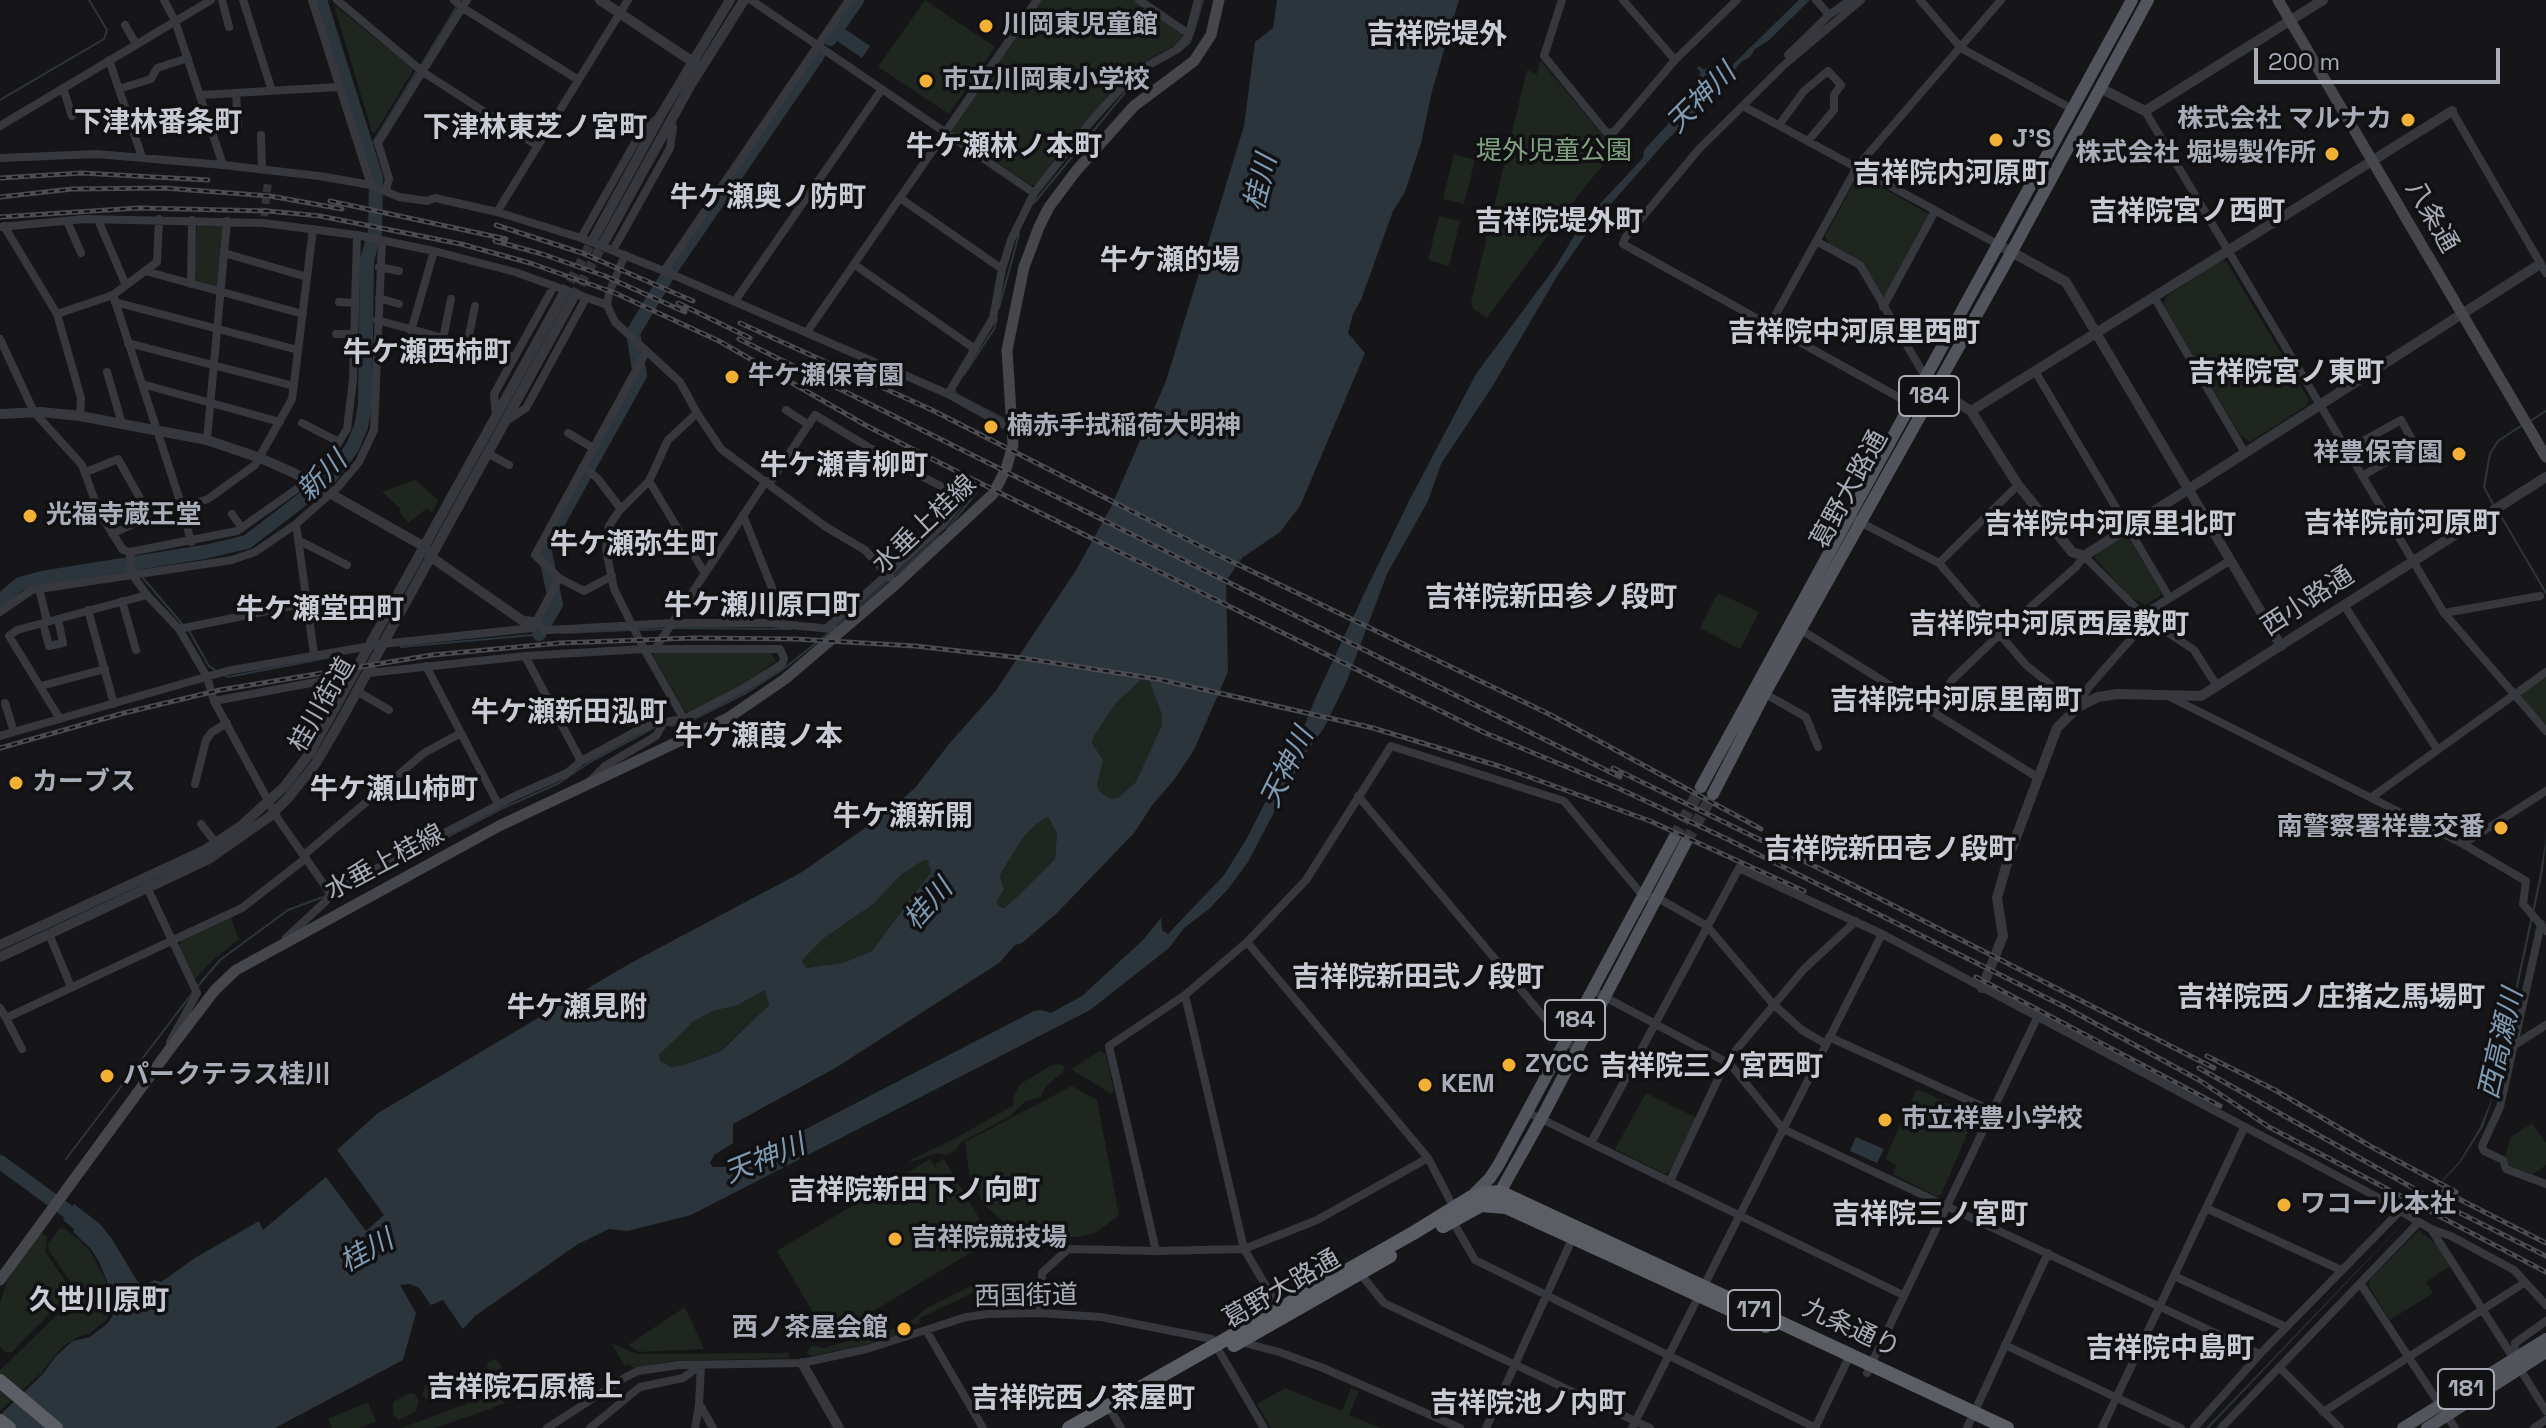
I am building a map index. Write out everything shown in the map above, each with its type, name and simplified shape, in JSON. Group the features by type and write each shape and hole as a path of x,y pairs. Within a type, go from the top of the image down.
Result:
{"highway":[{"name":"葛野大路通","path":"1219,1348 1239,1342 1486,1193 1500,1192"},
{"name":"九条通り","path":"1500,1192 1575,1232 1869,1369 1986,1428"},
{"name":"九条通り","path":"1475,1201 1506,1207 1575,1232"},
{"name":"葛野大路通","path":"1069,1428 1111,1410 1219,1348 1279,1308 1357,1269"},
{"path":"0,1381 56,1428"},
{"name":"葛野大路通","path":"1088,1428 1111,1410"},
{"name":"九条通り","path":"1970,1420 2007,1428"},
{"path":"0,1421 9,1428"}],"main road":[{"name":"水垂上桂線","path":"0,1280 169,1050 228,976 280,944 499,826 728,718 785,679 841,630 892,579 993,494 1006,469 1013,445 1008,427 1007,350 1024,267 1039,227 1049,207 1076,171 1134,106 1194,61 1211,35 1219,0"},
{"name":"葛野大路通","path":"1707,790 2040,184 2078,113 2088,81 2132,0"},
{"name":"葛野大路通","path":"2078,113 2100,88 2148,0"},
{"name":"八条通","path":"2278,0 2546,457"},
{"path":"2123,16 2136,23"},
{"path":"2088,81 2100,88"},
{"name":"葛野大路通","path":"1884,465 1911,404 1930,383"},
{"name":"葛野大路通","path":"1475,1201 1499,1164 1643,896 1680,840 1658,898 1500,1192"},
{"path":"1499,1164 1495,1178 1506,1207"},
{"name":"181","path":"2403,1428 2443,1410 2517,1364 2546,1339"},
{"name":"181","path":"2517,1364 2546,1352"},
{"name":"181","path":"2427,1428 2443,1410"}],"street":[{"path":"164,0 175,21 223,165"},
{"path":"0,126 211,0"},
{"path":"222,0 229,27"},
{"path":"243,0 272,91"},
{"path":"312,0 371,185"},
{"path":"337,0 423,72 536,145"},
{"path":"454,0 465,4 577,79"},
{"path":"600,0 697,65"},
{"path":"497,212 628,0"},
{"path":"604,243 666,118 730,0"},
{"path":"697,65 744,0"},
{"path":"751,0 1034,193"},
{"path":"667,272 849,0"},
{"path":"807,332 1037,0"},
{"path":"1139,0 1189,34"},
{"path":"948,394 993,318 1002,269 1019,221 1034,193 1087,126 1136,72 1176,50 1189,34 1198,0"},
{"path":"1562,0 1544,56 1606,132 1613,133 1675,60 1737,0"},
{"path":"1623,0 1675,60"},
{"path":"1816,0 1827,13"},
{"path":"1766,82 1767,74 1827,13 1850,0"},
{"path":"1861,0 1766,82 1699,149 1623,244 1911,404"},
{"path":"1920,0 1961,48 2078,113"},
{"path":"1770,325 1857,167 2001,0"},
{"path":"2145,111 2323,0"},
{"path":"386,190 389,179 378,143 465,4"},
{"path":"125,25 136,44"},
{"path":"119,89 151,79 157,68 188,58"},
{"path":"109,60 142,157"},
{"path":"1779,125 1804,91 1835,63"},
{"path":"1808,141 1834,110 1834,95 1841,85 1828,71"},
{"path":"200,95 338,87"},
{"path":"63,88 72,116"},
{"path":"2100,88 2145,111 2444,613 2546,731"},
{"path":"735,301 882,89"},
{"path":"236,93 238,124"},
{"path":"1743,106 2066,282 2281,646"},
{"path":"1933,711 1952,680 2076,567 2084,556 2462,313 2544,266 2452,111 1971,411"},
{"path":"581,238 638,137 666,118"},
{"path":"604,243 670,148 673,128 666,118"},
{"path":"261,135 268,182"},
{"path":"0,158 97,154 223,165 371,185 399,197 427,201 435,198 497,212 604,243 625,255 948,394 1008,427"},
{"path":"900,198 1002,269"},
{"path":"1883,307 1935,211"},
{"path":"114,298 125,283 157,262 159,219"},
{"path":"80,416 81,398 57,314 2,227 98,220 263,219 434,251 515,272 607,305"},
{"path":"98,220 125,283"},
{"path":"191,284 192,220"},
{"path":"67,221 81,253"},
{"path":"207,440 227,221"},
{"path":"182,507 208,499 255,465 292,399 313,229"},
{"path":"130,555 242,528 310,482 331,455 347,429 352,408 357,235"},
{"path":"0,612 25,593 39,588 232,560 255,552 296,524 327,491 339,486 359,462 374,430 382,241"},
{"path":"1816,241 1860,265 1930,383 1971,411 2018,485 2072,552 2084,556 2146,618 2194,650 2217,686"},
{"path":"411,331 434,251"},
{"path":"224,253 307,277"},
{"path":"625,255 607,305 615,322 680,382 721,449 826,527 865,550 892,579"},
{"path":"855,265 975,349"},
{"path":"379,267 399,271"},
{"path":"145,271 303,314"},
{"path":"554,286 494,394 501,419 526,408 586,298"},
{"name":"桂川街道","path":"0,957 145,883 272,807 310,753 423,546 501,419 568,296"},
{"path":"2154,297 2245,453"},
{"path":"114,298 191,542"},
{"path":"57,314 114,298 298,350"},
{"path":"379,298 399,304"},
{"path":"443,339 451,299"},
{"path":"339,302 355,303"},
{"path":"467,345 475,306"},
{"path":"377,320 514,357"},
{"path":"336,334 354,334"},
{"path":"0,339 34,412 74,454 86,472 99,512 123,550 130,555 147,595 183,628 207,677 214,701 272,807 328,896"},
{"path":"128,343 294,386"},
{"path":"612,576 584,591 559,578 535,555 646,352"},
{"path":"2035,371 2169,597"},
{"path":"107,372 122,424"},
{"path":"142,384 280,422"},
{"path":"786,410 809,425"},
{"path":"0,414 34,412 80,416 207,440 260,458 327,491 423,546 431,557 523,621 540,626"},
{"path":"684,719 614,589 606,550 609,526 649,481 668,440 697,413"},
{"path":"655,649 704,572 815,415 888,459 964,498 892,579 828,627"},
{"name":"桂川街道","path":"0,945 225,850 316,763 487,453 501,419"},
{"path":"2347,450 2401,420 2415,445 2362,476"},
{"path":"302,423 339,442"},
{"path":"568,433 593,448"},
{"path":"487,453 509,465"},
{"path":"86,472 118,459 150,516"},
{"path":"583,466 598,479 621,509"},
{"name":"西小路通","path":"2078,707 2098,697 2118,694 2201,696 2546,477"},
{"path":"649,481 704,572"},
{"path":"1939,563 2018,485"},
{"path":"232,514 242,528"},
{"path":"112,534 150,516 162,515"},
{"path":"743,515 772,588 771,623"},
{"path":"1855,519 1939,563 2026,665 2078,707"},
{"path":"296,524 314,654"},
{"path":"298,540 347,565"},
{"path":"1982,988 2003,936 1997,898 2009,856 2057,728 2078,707 2088,688 2144,624 2152,609 2231,560"},
{"path":"540,626 559,578"},
{"path":"39,588 49,646 63,643 58,619"},
{"path":"60,719 9,636 17,630 147,595"},
{"path":"2444,613 2540,596"},
{"path":"122,601 136,650"},
{"path":"183,628 307,603"},
{"path":"2344,605 2437,749"},
{"path":"88,610 114,704"},
{"path":"0,736 221,673 382,644 540,626 771,623 841,630"},
{"path":"1796,626 2037,777"},
{"path":"280,944 328,896 498,804 567,773 581,761 642,728 684,719 744,688 782,664 782,653 780,649 644,649 525,656 368,673"},
{"path":"525,656 581,761"},
{"path":"426,666 498,804"},
{"path":"41,686 105,669"},
{"path":"2372,797 2546,672"},
{"path":"214,701 354,675"},
{"path":"1760,690 1806,717 1818,747"},
{"path":"357,691 389,710"},
{"path":"2170,697 2463,844 2526,881 2523,904 2544,928 2500,1107 2482,1146 2484,1151 2503,1160 2506,1169 2546,1184"},
{"path":"5,703 14,732"},
{"path":"588,784 605,766 656,736 664,722"},
{"path":"195,784 206,740 212,732 227,723"},
{"path":"6,1018 242,908 424,753 461,733"},
{"path":"1156,1251 1109,1046 1185,995 1247,942 1306,880 1391,746 1564,801 1643,896 1658,898 1707,926 1773,1004 1802,1030 1990,1110"},
{"path":"2463,844 2546,791"},
{"path":"1358,796 1564,1041 1577,1049"},
{"path":"201,824 216,843"},
{"path":"1591,1143 1739,868 1882,934 2431,1229 2451,1236 2514,1270 2546,1305"},
{"path":"145,883 196,989 170,1040 169,1050"},
{"path":"1670,1181 1726,1062 1804,969 1856,921"},
{"path":"49,934 71,987"},
{"path":"1634,1425 1882,934"},
{"path":"1247,942 1428,1158 1475,1260 1815,1428 1848,1359"},
{"path":"1592,990 1726,1062 1783,1129 2260,1354"},
{"path":"1185,995 1244,1249 1279,1308"},
{"path":"0,1008 22,1049"},
{"path":"1869,1369 1990,1110 2037,1018"},
{"path":"2516,1044 2546,1025"},
{"path":"1527,1112 1903,1295"},
{"path":"2102,1428 2244,1128"},
{"path":"1040,1313 1042,1273 1068,1249 1244,1249 1317,1220 1428,1158"},
{"path":"2206,1208 2341,1270"},
{"path":"2194,1428 2260,1354 2400,1211"},
{"path":"2221,1428 2419,1222"},
{"path":"2431,1229 2546,1411"},
{"path":"1486,1428 1575,1232"},
{"path":"1970,1420 2048,1253"},
{"path":"1357,1269 1384,1303 1634,1425 1650,1428"},
{"path":"2174,1276 2286,1327"},
{"path":"2360,1283 2455,1428"},
{"path":"2323,1412 2524,1283"},
{"name":"西国街道","path":"547,1428 632,1373 679,1365 802,1363 867,1349 979,1315 1040,1313 1101,1317 1212,1339 1219,1348"},
{"path":"2517,1364 2515,1343 2546,1321"},
{"path":"926,1330 983,1428"},
{"path":"1239,1342 1323,1368 1460,1428"},
{"path":"2005,1345 2181,1428"},
{"path":"1219,1348 1264,1428"},
{"path":"802,1363 839,1428"},
{"path":"695,1428 701,1365"},
{"path":"590,1428 643,1385 683,1378 701,1365"},
{"path":"2279,1367 2340,1428"},
{"path":"699,1405 713,1428"},
{"path":"1111,1410 1121,1428"},
{"path":"2534,1428 2546,1420"}],"green space":[{"path":"925,0 995,47 949,114 878,67"},
{"path":"1040,0 1134,0 1183,36 1175,45 1136,67 1036,185 1031,185 952,133 951,128"},
{"path":"334,5 414,69 375,133 372,132"},
{"name":"堤外児童公園","path":"1540,60 1615,150 1487,318 1471,304 1473,294 1527,70 1537,74"},
{"path":"1454,154 1475,160 1464,204 1443,199"},
{"path":"1859,174 1929,214 1885,296 1881,297 1862,264 1830,247 1825,236"},
{"path":"1439,216 1460,221 1449,266 1428,260"},
{"path":"222,226 224,229 219,284 216,286 197,281 194,277 197,227"},
{"path":"2219,261 2226,261 2309,400 2306,406 2250,442 2240,435 2163,305 2166,297"},
{"path":"415,480 438,500 432,512 427,508 408,523 401,509 382,492"},
{"path":"2127,535 2161,592 2160,596 2145,605 2130,597 2095,558 2096,554"},
{"path":"1718,593 1759,612 1740,649 1700,628"},
{"path":"656,652 771,653 776,661 737,688 689,712 685,711 653,656"},
{"path":"1147,673 1162,715 1162,725 1136,782 1118,798 1111,799 1097,786 1103,760 1092,743 1094,736 1116,703"},
{"path":"2546,676 2546,725 2521,698 2522,693"},
{"path":"1048,817 1057,833 1055,859 1014,901 1004,908 998,907 997,900 1004,889 1000,877 1002,871 1023,838"},
{"path":"929,860 931,872 872,951 843,963 805,968 802,962 805,957 824,938 872,905 902,874"},
{"path":"231,918 239,939 195,979 179,946 182,940"},
{"path":"766,990 769,1005 720,1051 684,1065 671,1067 660,1061 659,1055 694,1021 713,1011 738,1005"},
{"path":"1099,1051 1106,1054 1114,1091 1112,1094 1071,1069"},
{"path":"1058,1064 1065,1066 1063,1072 1046,1086 1041,1097 1026,1101 1010,1116 960,1143 956,1150 947,1155 937,1153 911,1162 1014,1105 1012,1098 1020,1084"},
{"path":"1072,1086 1097,1100 1119,1215 1097,1232 1083,1236 1056,1239 1029,1234 1005,1223 984,1205 970,1179 965,1142"},
{"path":"1916,1090 1966,1113 1971,1125 1941,1195 1936,1196 1893,1174 1896,1165 1885,1159"},
{"path":"1646,1093 1697,1118 1670,1171 1665,1174 1615,1149"},
{"path":"2532,1123 2546,1143 2546,1165 2533,1174 2511,1167 2505,1156 2511,1137"},
{"path":"930,1159 938,1171 935,1164 944,1159 992,1240 828,1338 777,1251"},
{"path":"60,1228 66,1229 89,1249 110,1288 112,1309 106,1320 89,1334 62,1347 41,1373 0,1411 0,1370 79,1294 49,1251 48,1244"},
{"path":"2419,1230 2438,1246 2450,1266 2426,1282 2433,1293 2390,1320 2369,1287 2369,1281"},
{"path":"40,1232 47,1236 45,1251 70,1293 12,1352 5,1352 0,1347 0,1303 7,1281"},
{"path":"975,1284 979,1290 920,1318 919,1324 908,1323 927,1308"},
{"path":"685,1307 704,1349 639,1352 628,1345"},
{"path":"895,1328 898,1335 870,1344 811,1356 806,1353 812,1345 823,1348"},
{"path":"611,1343 637,1354 789,1353 789,1358 673,1361 634,1368 629,1364 625,1366"},
{"path":"493,1359 498,1361 505,1373 499,1381 494,1379 487,1367"},
{"path":"453,1371 460,1380 450,1393 433,1401 422,1396 425,1386"},
{"path":"548,1374 513,1399 490,1409 435,1428 401,1428"},
{"path":"1285,1388 1342,1411 1351,1388 1359,1391 1349,1415 1381,1428 1271,1428 1257,1404"},
{"path":"410,1393 415,1394 419,1402 416,1411 399,1420 393,1414 393,1402"},
{"path":"368,1402 376,1421 360,1428 332,1428 328,1419"}],"water":[{"path":"1277,0 1459,0 1405,192 1393,211 1353,314 1348,333 1365,353 1300,506 1280,532 1242,558 1226,581 1228,672 1194,750 1134,833 1056,914 1022,943 1015,945 999,963 837,1067 733,1124 733,1143 714,1155 710,1163 713,1167 728,1167 742,1162 1034,1011 1051,1013 1082,996 1143,940 1161,918 1162,930 1168,934 1224,875 1272,789 1286,771 1363,596 1476,374 1556,266 1582,223 1643,158 1644,150 1671,121 1707,93 1708,85 1698,76 1701,73 1697,68 1706,68 1716,81 1799,0 1810,0 1768,41 1741,62 1716,92 1667,140 1595,222 1559,273 1492,387 1441,464 1428,501 1387,574 1346,683 1324,728 1303,757 1248,862 1228,889 1184,928 1169,948 1090,1010 691,1215 627,1231 609,1229 578,1244 475,1316 463,1329 443,1300 431,1305 419,1288 410,1284 400,1285 416,1313 403,1360 275,1428 0,1428 0,1415 43,1374 56,1356 73,1341 90,1337 108,1323 115,1312 115,1300 99,1262 91,1249 73,1232 74,1229 63,1220 74,1204 100,1224 137,1281 144,1286 154,1280 161,1282 195,1258 259,1221 263,1230 326,1177 366,1231 384,1215 337,1150 378,1113 629,964 802,872 882,816 915,788 995,692 1076,570 1111,507 1166,381 1244,126 1255,42 1273,28","holes":["1147,674 1162,715 1162,725 1136,782 1118,798 1111,799 1097,786 1103,760 1092,743 1116,703","1048,817 1057,833 1055,859 1014,900 1004,908 998,906 997,901 1004,889 1000,877 1002,871 1036,824","928,860 931,872 872,951 843,963 806,968 802,962 824,938 872,905 902,874","765,990 769,1005 721,1051 684,1065 671,1067 660,1061 659,1055 694,1021 713,1011 738,1005"]},
{"path":"845,29 870,46 862,58 837,41"},
{"path":"2546,838 2543,871 2496,1088 2483,1127 2460,1163 2206,1428 2459,1162 2479,1129 2491,1101"},
{"path":"1856,1137 1884,1149 1877,1163 1850,1151"}],"waterway":[{"path":"0,100 104,39 107,30 89,0"},
{"name":"新川","path":"0,601 20,584 42,578 204,552 247,542 329,479 352,448 361,427 365,405 367,260 375,232 376,177 320,0"},
{"path":"830,39 857,0"},
{"path":"1179,52 1190,42 1203,0"},
{"path":"420,67 456,8"},
{"path":"539,634 556,604 544,548 640,375 633,333 672,268 818,55"},
{"path":"368,151 416,72"},
{"path":"1034,203 1142,72"},
{"path":"999,308 1019,234"},
{"path":"964,375 994,329 997,319"},
{"path":"955,390 956,394 1004,419 1004,422"},
{"path":"2530,421 2546,411"},
{"path":"2494,506 2484,487 2490,454 2498,441 2521,426"},
{"path":"947,529 976,493"},
{"path":"2498,511 2546,593"},
{"path":"893,577 939,536"},
{"path":"141,562 142,572"},
{"path":"143,578 183,625"},
{"path":"836,627 888,581"},
{"path":"673,628 791,629"},
{"path":"188,629 209,666 215,670"},
{"path":"637,630 663,629"},
{"path":"561,633 631,630"},
{"path":"670,726 682,725 746,693 786,667 831,631"},
{"path":"401,647 543,634"},
{"path":"224,675 228,677 332,657"},
{"path":"334,896 501,809 559,783 590,762 653,728"},
{"path":"197,987 220,960 288,910 323,897"},
{"path":"66,1159 193,992"},
{"path":"0,1162 81,1221"}],"tunnel":[{"path":"264,216 268,182"},
{"path":"563,295 594,238"},
{"path":"573,298 604,242"},
{"path":"1674,838 1701,787"},
{"path":"1686,842 1713,794"}],"railway":[{"path":"0,178 82,173 208,180"},
{"path":"0,197 72,189 164,188 270,196 342,209"},
{"path":"330,201 506,239"},
{"path":"0,217 138,208 268,211 320,216 461,244 530,263 615,293 719,341 867,426 1483,732 1620,789 1725,838 2065,1007 2199,1080 2269,1127 2546,1272"},
{"path":"496,225 582,253 693,301"},
{"path":"495,241 605,276 685,312"},
{"path":"678,303 750,338"},
{"path":"740,323 932,410 1214,553 1551,715 1761,829"},
{"path":"739,339 1620,777"},
{"path":"0,748 220,690 432,655 560,643 693,638 795,639 915,646 1022,658 1157,679 1373,728 1502,767 1650,821 1804,891"},
{"path":"1613,768 1849,883 2214,1068"},
{"path":"1976,977 2220,1106"},
{"path":"2207,1056 2275,1090 2456,1192"},
{"path":"2199,1068 2438,1202 2546,1256"},
{"path":"2443,1191 2546,1243"}],"place":[{"name":"川岡東児童館","path":"986,26"},
{"name":"市立川岡東小学校","path":"926,81"},
{"name":"株式会社 マルナカ","path":"2408,120"},
{"name":"J'S","path":"1996,140"},
{"name":"株式会社 堀場製作所","path":"2332,154"},
{"name":"牛ケ瀬保育園","path":"732,377"},
{"name":"楠赤手拭稲荷大明神","path":"991,427"},
{"name":"祥豊保育園","path":"2459,454"},
{"name":"光福寺蔵王堂","path":"30,516"},
{"name":"カーブス","path":"16,783"},
{"name":"南警察署祥豊交番","path":"2501,828"},
{"name":"ZYCC","path":"1509,1065"},
{"name":"パークテラス桂川","path":"107,1076"},
{"name":"KEM","path":"1425,1085"},
{"name":"市立祥豊小学校","path":"1885,1120"},
{"name":"ワコール本社","path":"2284,1205"},
{"name":"吉祥院競技場","path":"895,1239"},
{"name":"西ノ茶屋会館","path":"904,1329"}],"district":[{"name":"吉祥院堤外","path":"1437,35"},
{"name":"下津林番条町","path":"158,123"},
{"name":"下津林東芝ノ宮町","path":"535,128"},
{"name":"牛ケ瀬林ノ本町","path":"1004,147"},
{"name":"吉祥院内河原町","path":"1951,174"},
{"name":"牛ケ瀬奥ノ防町","path":"768,198"},
{"name":"吉祥院宮ノ西町","path":"2187,212"},
{"name":"吉祥院堤外町","path":"1559,222"},
{"name":"牛ケ瀬的場","path":"1170,261"},
{"name":"吉祥院中河原里西町","path":"1854,333"},
{"name":"牛ケ瀬西柿町","path":"427,353"},
{"name":"吉祥院宮ノ東町","path":"2286,373"},
{"name":"牛ケ瀬青柳町","path":"844,466"},
{"name":"吉祥院前河原町","path":"2402,524"},
{"name":"吉祥院中河原里北町","path":"2110,525"},
{"name":"牛ケ瀬弥生町","path":"634,545"},
{"name":"吉祥院新田参ノ段町","path":"1551,598"},
{"name":"牛ケ瀬川原口町","path":"762,606"},
{"name":"牛ケ瀬堂田町","path":"320,610"},
{"name":"吉祥院中河原西屋敷町","path":"2049,625"},
{"name":"吉祥院中河原里南町","path":"1956,701"},
{"name":"牛ケ瀬新田泓町","path":"569,713"},
{"name":"牛ケ瀬葭ノ本","path":"759,737"},
{"name":"牛ケ瀬山柿町","path":"394,790"},
{"name":"牛ケ瀬新開","path":"903,817"},
{"name":"吉祥院新田壱ノ段町","path":"1890,850"},
{"name":"吉祥院新田弐ノ段町","path":"1418,978"},
{"name":"吉祥院西ノ庄猪之馬場町","path":"2331,998"},
{"name":"牛ケ瀬見附","path":"577,1008"},
{"name":"吉祥院三ノ宮西町","path":"1711,1067"},
{"name":"吉祥院新田下ノ向町","path":"914,1191"},
{"name":"吉祥院三ノ宮町","path":"1930,1215"},
{"name":"久世川原町","path":"99,1301"},
{"name":"吉祥院中島町","path":"2170,1349"},
{"name":"吉祥院石原橋上","path":"525,1388"},
{"name":"吉祥院西ノ茶屋町","path":"1083,1399"},
{"name":"吉祥院池ノ内町","path":"1528,1404"}],"water label":[{"name":"天神川","path":"1702,99"},
{"name":"桂川","path":"1262,183"},
{"name":"天神川","path":"1288,768"},
{"name":"桂川","path":"929,905"},
{"name":"西高瀬川","path":"2502,1044"},
{"name":"天神川","path":"765,1160"},
{"name":"桂川","path":"367,1252"}]}
